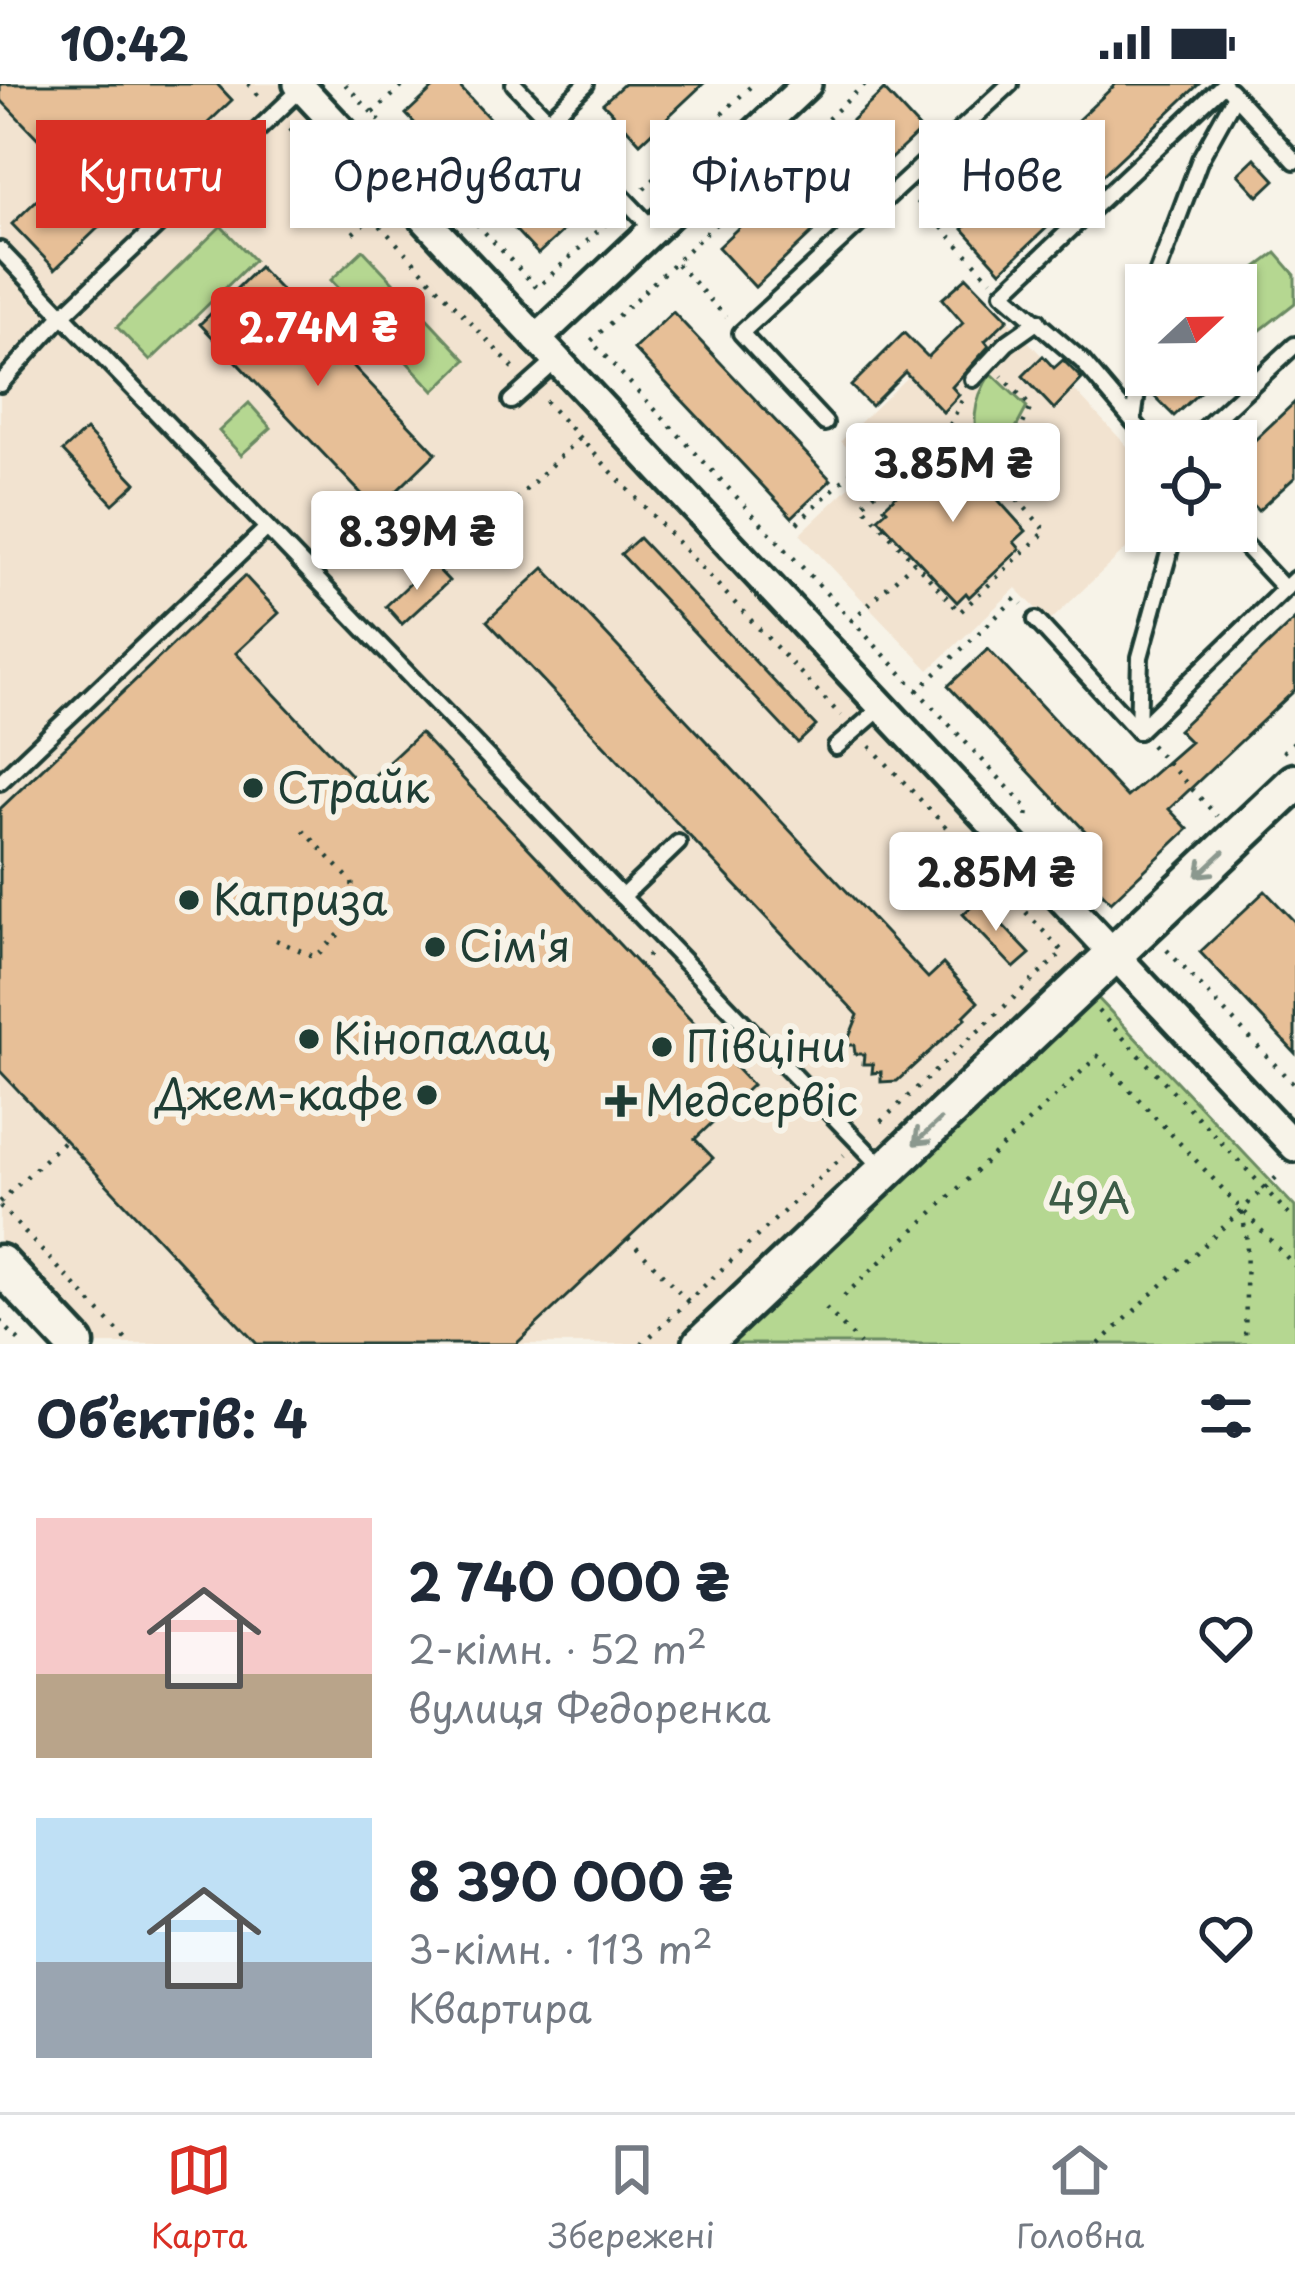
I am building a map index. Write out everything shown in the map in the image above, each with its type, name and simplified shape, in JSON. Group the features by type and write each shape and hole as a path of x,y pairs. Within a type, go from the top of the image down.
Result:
{"street":[{"path":"537,339 807,84"},
{"path":"300,86 1295,1147"},
{"path":"702,1344 1114,954 1287,770"},
{"path":"4,1278 75,1344"}],"lane":[{"path":"514,84 548,120 586,84"},
{"path":"826,423 741,332 1010,84"},
{"path":"0,384 63,315 300,86"},
{"path":"1228,88 1295,161"},
{"path":"1161,264 1228,88"},
{"path":"1132,420 1082,361 1003,293 1228,88"},
{"path":"628,203 653,229"},
{"path":"0,250 885,1171"},
{"path":"973,379 1007,343 1038,321"},
{"path":"1214,420 1295,345"},
{"path":"511,401 557,360"},
{"path":"0,782 267,527"},
{"path":"1138,731 1140,657 1169,552"},
{"path":"1138,731 1290,584 1254,552"},
{"path":"1036,620 1138,731"},
{"path":"836,747 882,706"},
{"path":"622,897 678,843"}],"path":[{"path":"248,84 290,129"},
{"path":"345,84 537,288 753,84"},
{"path":"374,113 405,84"},
{"path":"865,84 591,341 1028,809 1026,828"},
{"path":"902,184 1003,293"},
{"path":"353,233 359,228"},
{"path":"382,228 1064,952 642,1344"},
{"path":"677,264 741,332"},
{"path":"990,363 1030,407 998,478"},
{"path":"950,425 1046,531 960,612 862,505 950,425 973,379"},
{"path":"455,558 579,438"},
{"path":"797,523 855,469"},
{"path":"851,621 914,562"},
{"path":"917,691 1016,598 1036,620"},
{"path":"1138,731 1216,816"},
{"path":"1287,770 1295,741"},
{"path":"276,940 315,956 358,917 352,882 298,824"},
{"path":"1165,948 1295,1086"},
{"path":"1052,962 1295,1221"},
{"path":"844,1296 1098,1056 1295,1265"},
{"path":"65,1140 0,1204 130,1344"},
{"path":"1099,1344 1295,1160"},
{"path":"1241,1209 1247,1241 1245,1344"},
{"path":"628,1238 688,1301"},
{"path":"826,1308 860,1344"},
{"path":"0,1321 22,1344"}],"shaded area":[{"path":"0,84 280,84 314,120 290,120 290,228 416,228 1097,952 681,1344 95,1344 0,1243"},
{"path":"988,299 1125,444 1125,550 1049,622 1016,588 929,670 800,534 867,470 841,441"}],"green space":[{"path":"219,228 254,260 150,361 117,327"},
{"path":"363,250 466,360 434,391 331,280"},
{"path":"1276,253 1295,275 1295,303 1257,333 1257,267"},
{"path":"991,373 1027,407 1009,441 991,456 978,437 975,415"},
{"path":"249,403 271,428 241,455 219,431"},
{"name":"49А","path":"1094,994 1295,1207 1295,1344 724,1344"}],"building":[{"path":"0,84 217,84 232,100 211,120 36,120 36,137 0,99"},
{"path":"438,84 457,84 491,120 412,120 406,114"},
{"path":"624,84 703,84 665,120 650,120 650,134 640,143 626,128 626,120 619,120 603,103"},
{"path":"1116,84 1199,84 1105,173 1105,120 1078,120"},
{"path":"884,90 919,132 895,155 895,120 852,120"},
{"path":"1255,158 1275,180 1258,196 1238,174"},
{"path":"36,201 36,228 98,228 55,269 12,224"},
{"path":"513,228 566,228 538,254"},
{"path":"738,228 817,228 755,287 718,247"},
{"path":"964,228 1047,228 1001,271"},
{"path":"259,267 436,453 377,510 200,324"},
{"path":"967,277 1008,319 985,341 989,346 952,387 959,395 943,412 905,372 871,406 851,386 904,333 928,357 963,323 942,299"},
{"path":"673,312 831,480 792,517 634,349"},
{"path":"1043,356 1054,368 1063,360 1082,379 1054,409 1023,376"},
{"path":"1154,396 1195,396 1174,416"},
{"path":"1295,402 1295,477 1258,511 1257,510 1257,438"},
{"path":"86,430 136,483 113,504 63,451"},
{"path":"949,445 1026,531 1014,542 1020,549 969,597 966,593 957,602 878,518"},
{"path":"639,538 816,726 798,743 621,554"},
{"path":"432,563 449,581 402,624 386,606"},
{"path":"544,568 928,978 943,964 978,1002 897,1081 881,1082 881,1072 872,1073 873,1064 863,1064 864,1054 855,1054 854,1045 846,1045 858,1015 487,621"},
{"path":"245,576 279,613 236,653 362,787 420,733 752,1085 695,1139 713,1158 516,1344 257,1344 0,1071 0,809"},
{"path":"1295,619 1295,690 1169,809 1188,829 1111,902 1065,854 1087,833 948,686 988,649 1127,797 1190,742 1178,730"},
{"path":"1265,891 1295,922 1295,1053 1200,952"},
{"path":"979,900 1030,954 1014,968 963,914"}],"place":[{"name":"Страйк","path":"253,788"},
{"name":"Каприза","path":"189,900"},
{"name":"Сім'я","path":"435,947"},
{"name":"Кінопалац","path":"309,1039"},
{"name":"Півціни","path":"662,1047"},
{"name":"Джем-кафе","path":"427,1095"},
{"name":"Медсервіс","path":"621,1101"}]}
